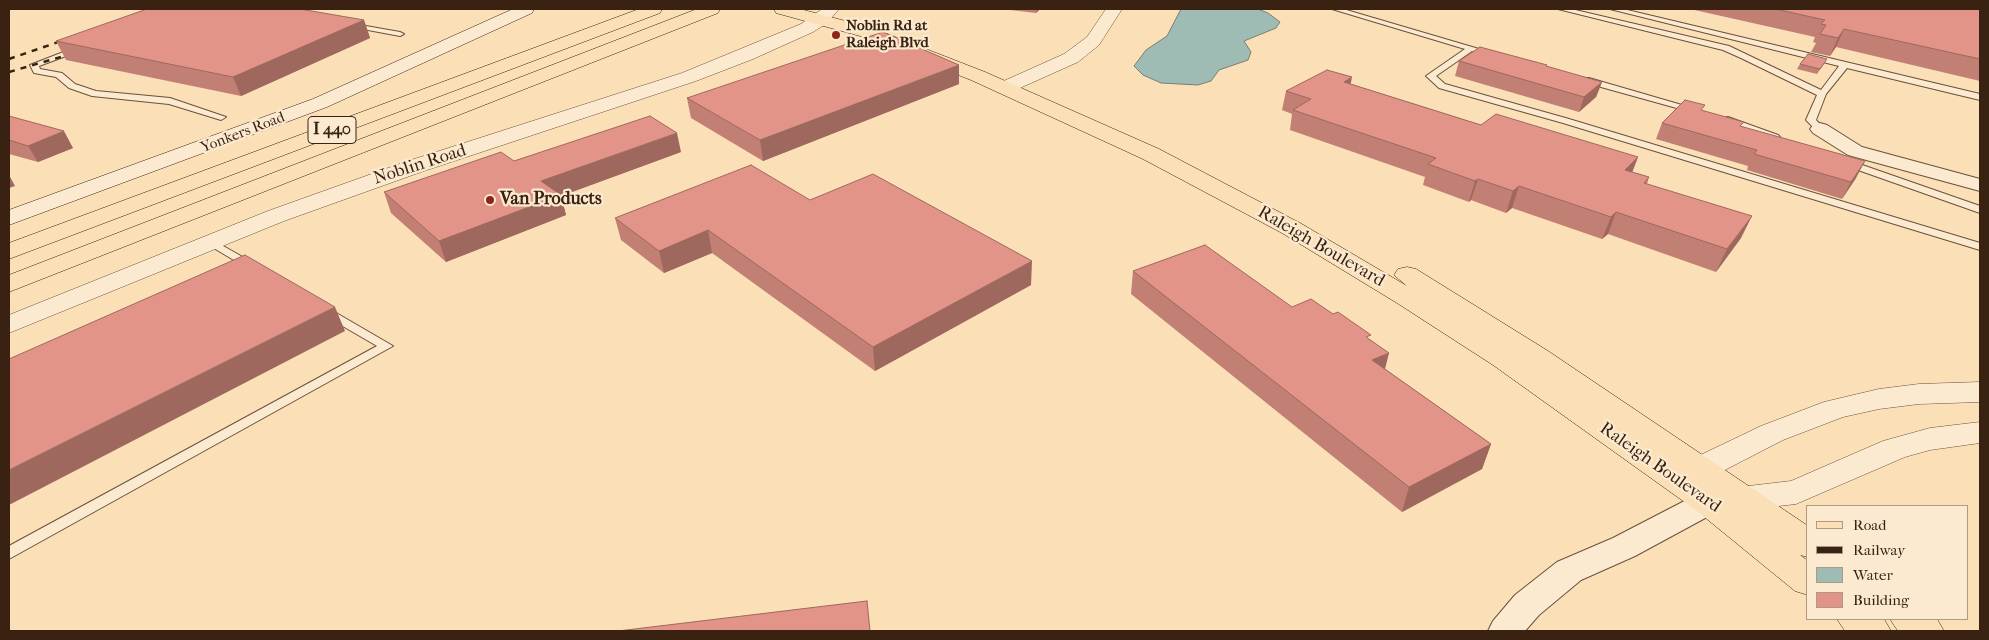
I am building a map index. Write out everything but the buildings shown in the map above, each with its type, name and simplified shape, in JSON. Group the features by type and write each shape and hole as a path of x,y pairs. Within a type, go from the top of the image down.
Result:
{"main road":[{"name":"I 440","path":"9,252 654,9"},
{"name":"Raleigh Boulevard","path":"782,9 829,12 906,32 1151,154 1291,228 1406,296 1503,358 1709,502 1806,578"},
{"name":"I 440","path":"9,284 709,10"},
{"name":"Raleigh Boulevard","path":"1013,84 1192,157 1347,240 1538,357 1702,468 1806,543"},
{"path":"1857,620 1872,631"},
{"path":"1909,620 1925,631"}],"street":[{"name":"Yonkers Road","path":"9,218 320,103 526,9"},
{"path":"1013,84 1071,58 1093,41 1114,9"},
{"name":"Noblin Road","path":"9,325 210,242 370,182 689,77 746,55 829,12"},
{"path":"1820,129 1855,151 1980,185"},
{"path":"1709,502 1702,468 1772,433 1835,409 1879,399 1919,394 1980,392"},
{"path":"1505,631 1527,605 1569,571 1624,547 1709,502 1746,500 1796,492 1894,449 1930,439 1980,433"}],"lane":[{"path":"1336,9 1498,56"},
{"path":"1562,9 1726,48 1822,94"},
{"path":"1614,9 1980,97"},
{"path":"340,23 400,34"},
{"path":"90,44 34,66 37,71 59,75 72,86 95,94 170,101 221,117"},
{"path":"1471,48 1430,76 1442,86 1566,121 1980,247"},
{"path":"1820,129 1811,120 1822,94 1845,64"},
{"path":"1574,77 1712,115 1789,142"},
{"path":"1834,158 1980,210"},
{"path":"210,242 261,272"},
{"path":"9,553 386,346 311,302"}],"water":[{"path":"1181,9 1258,9 1268,13 1280,22 1276,28 1244,41 1251,52 1248,60 1219,70 1211,81 1198,85 1161,83 1143,75 1134,66 1146,50 1167,36"}],"railway":[{"path":"9,59 70,38"},
{"path":"9,72 78,52"}],"place":[{"name":"Noblin Rd at Raleigh Blvd","path":"836,35"},
{"name":"Van Products","path":"490,200"}]}
